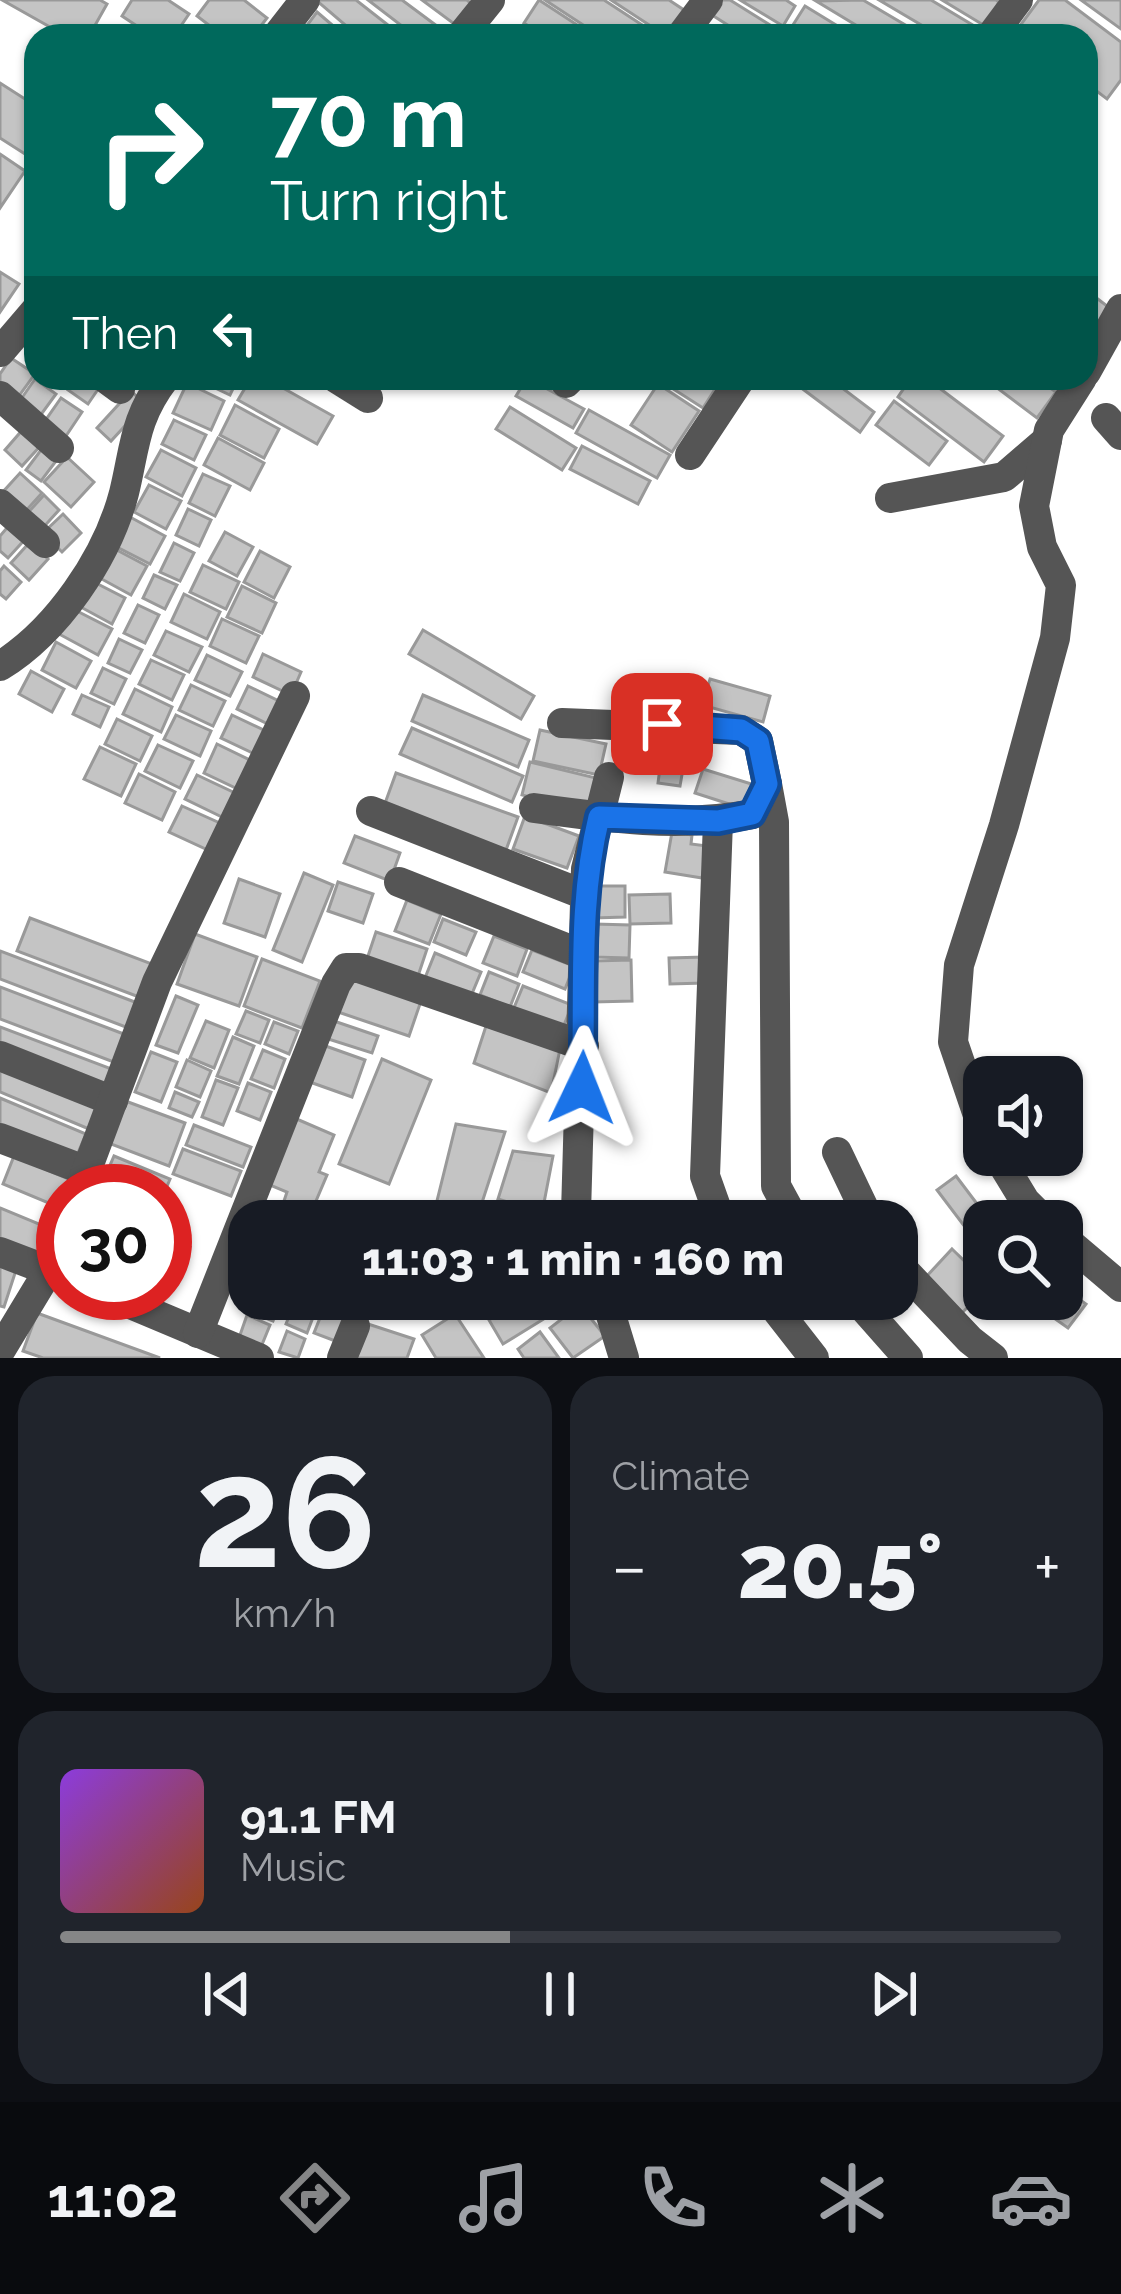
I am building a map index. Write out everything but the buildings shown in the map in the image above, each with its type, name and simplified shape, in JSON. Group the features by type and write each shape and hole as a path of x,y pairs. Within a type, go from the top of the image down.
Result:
{"street":[{"path":"471,24 490,0"},
{"path":"1098,350 1121,309"},
{"path":"0,352 24,327"},
{"path":"0,666 31,647 83,584 123,496 134,436 159,390"},
{"path":"355,390 368,398"},
{"path":"690,455 733,390"},
{"path":"963,1071 953,1042 959,965 1004,825 1055,638 1061,585 1042,547 1034,506 1049,430 1074,390"},
{"path":"0,396 59,448"},
{"path":"890,498 1004,477 1047,440"},
{"path":"0,504 45,543"},
{"path":"89,1164 157,982 295,696"},
{"path":"562,723 741,730 758,741 774,822 776,1186 784,1200"},
{"path":"577,1200 586,869 608,777"},
{"path":"533,808 599,817 718,821 752,814 767,784"},
{"path":"371,811 585,895"},
{"path":"714,1200 705,1176 718,821"},
{"path":"400,882 581,954"},
{"path":"198,1333 346,968 359,968 584,1046"},
{"path":"0,1056 113,1101"},
{"path":"0,1138 50,1164"},
{"path":"837,1152 860,1200"},
{"path":"0,1252 36,1266"},
{"path":"1083,1255 1121,1287"},
{"path":"918,1285 993,1358"},
{"path":"0,1351 36,1301"},
{"path":"167,1320 259,1358"},
{"path":"612,1320 624,1358"},
{"path":"784,1320 814,1358"},
{"path":"875,1320 908,1358"},
{"path":"342,1358 356,1326"}],"route":[{"path":"582,1088 581,947 586,869 599,817 718,821 752,814 767,784 758,741 741,730 662,724"}]}
